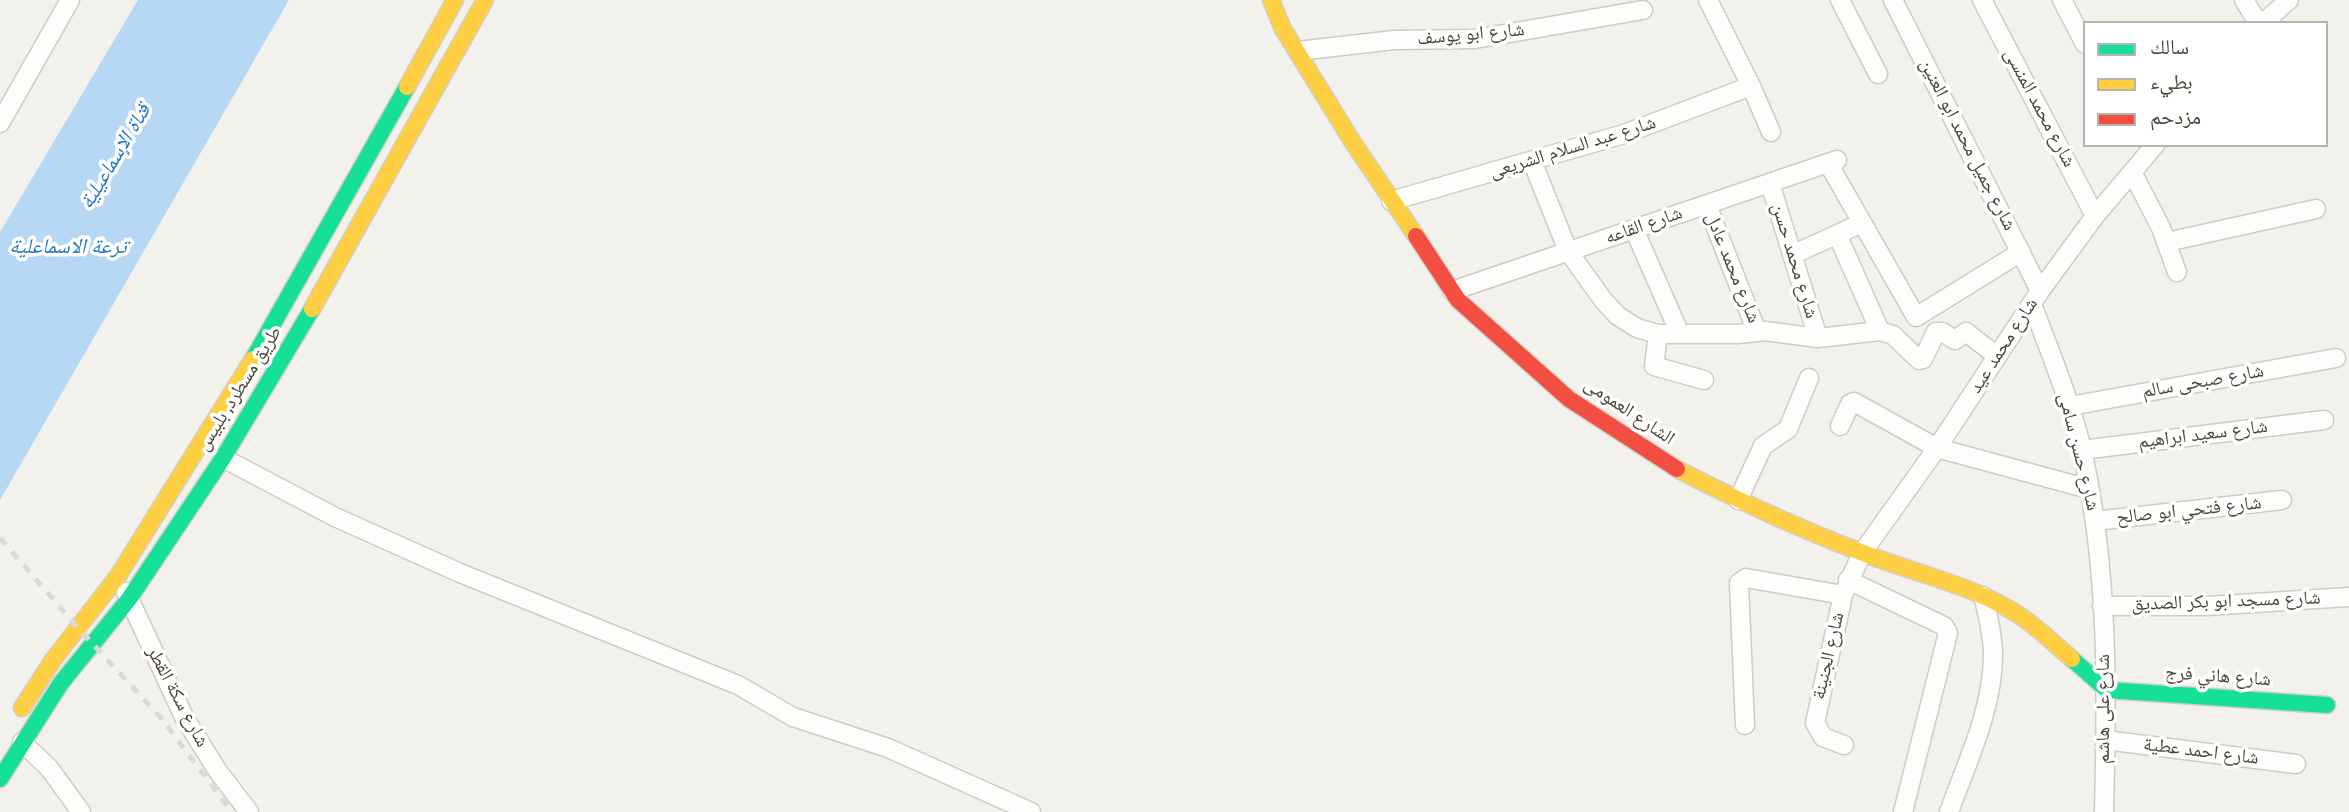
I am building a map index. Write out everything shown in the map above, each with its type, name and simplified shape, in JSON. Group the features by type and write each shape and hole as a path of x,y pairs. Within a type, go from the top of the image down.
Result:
{"main road":[{"name":"طريق مسطرد, بلبيس","path":"13,722 53,660 118,576 259,349 455,0"},
{"name":"طريق مسطرد, بلبيس","path":"0,779 61,683 129,599 223,458 282,362 485,0"},
{"name":"الشارع العمومى","path":"1271,0 1283,29 1391,201 1458,300 1569,399 1674,468 1738,500 1862,553 1983,596 2009,609 2033,625 2106,690"},
{"path":"259,349 282,362"},
{"name":"شارع هاني فرج","path":"2106,690 2327,705"}],"street":[{"path":"0,122 70,0"},
{"path":"1707,0 1771,132"},
{"path":"1840,0 1878,74"},
{"name":"شارع جميل محمد ابو العنين","path":"1893,0 2021,252 2036,297"},
{"name":"شارع محمد المنسى","path":"1982,0 2095,216"},
{"path":"2062,0 2083,40"},
{"path":"2244,0 2260,21"},
{"path":"2263,21 2289,0"},
{"name":"شارع ابو يوسف","path":"1298,51 1382,41 1496,36 1643,10"},
{"name":"شارع عبد السلام الشريعى","path":"1391,201 1655,124 1751,86"},
{"name":"شارع محمد عيد","path":"1862,553 1937,449 2036,297 2095,216 2132,172 2145,150"},
{"path":"1532,161 1568,251 1603,300 1618,316 1637,328 1658,334 1738,334 1765,331 1818,338 1880,331 1893,335 1919,360 1923,359 1934,334 1938,332 1955,340 1964,332 1969,332 1997,356"},
{"name":"شارع القاعه","path":"1452,291 1832,162 1861,223"},
{"path":"2132,172 2154,213 2177,272"},
{"name":"شارع محمد حسن","path":"1770,183 1818,338"},
{"name":"شارع محمد عادل","path":"1707,205 1757,332"},
{"path":"2167,242 2316,209"},
{"path":"1792,255 1861,223 1916,317 2021,252"},
{"path":"1634,229 1680,334"},
{"path":"1837,234 1880,331"},
{"name":"شارع حسن سامى","path":"2036,297 2082,450 2095,521 2102,606"},
{"path":"1658,334 1654,366 1704,380"},
{"name":"شارع صبحى سالم","path":"2070,406 2336,358"},
{"path":"1738,500 1763,446 1788,429 1809,377"},
{"path":"1840,426 1850,404 1854,402 1937,449 2089,489"},
{"name":"شارع سعيد ابراهيم","path":"2082,450 2324,420"},
{"path":"223,458 335,517 460,573 738,685 793,717 888,748 1031,812"},
{"name":"شارع فتحي ابو صالح","path":"2095,521 2282,500"},
{"name":"شارع الجنينة","path":"1844,745 1823,737 1815,723 1845,588 1862,553"},
{"name":"شارع سكة القطر","path":"118,576 184,717 217,770 248,812"},
{"path":"1745,725 1739,583 1746,578 1845,588 1944,626 1948,632 1903,812"},
{"path":"1949,812 1984,714 1991,685 1993,645 1983,596"},
{"name":"شارع مسجد ابو بكر الصديق","path":"2102,606 2207,606 2349,597"},
{"name":"شارع على هاشم","path":"2102,606 2106,690 2104,812"},
{"name":"شارع احمد عطية","path":"2105,740 2296,764"},
{"path":"22,742 49,768 81,812"}],"water":[{"name":"ترعة الاسماعلية","path":"138,0 289,0 0,500 0,232"}],"railway":[{"path":"0,538 161,718 232,812"}],"traffic: fast":[{"path":"253,359 407,87"},
{"path":"0,779 61,683 129,599 223,458 312,309"},
{"path":"2072,659 2107,690 2327,705"}],"traffic: slow":[{"path":"407,87 455,0"},
{"path":"312,309 485,0"},
{"path":"1271,0 1283,29 1352,141 1416,236"},
{"path":"22,708 53,660 118,576 253,359"},
{"path":"1677,469 1816,534 1992,600 2026,620 2072,659"}],"traffic: jam":[{"path":"1416,236 1458,300 1569,399 1677,469"}],"water label":[{"name":"قناة الإسماعيلية","path":"116,157"}]}
